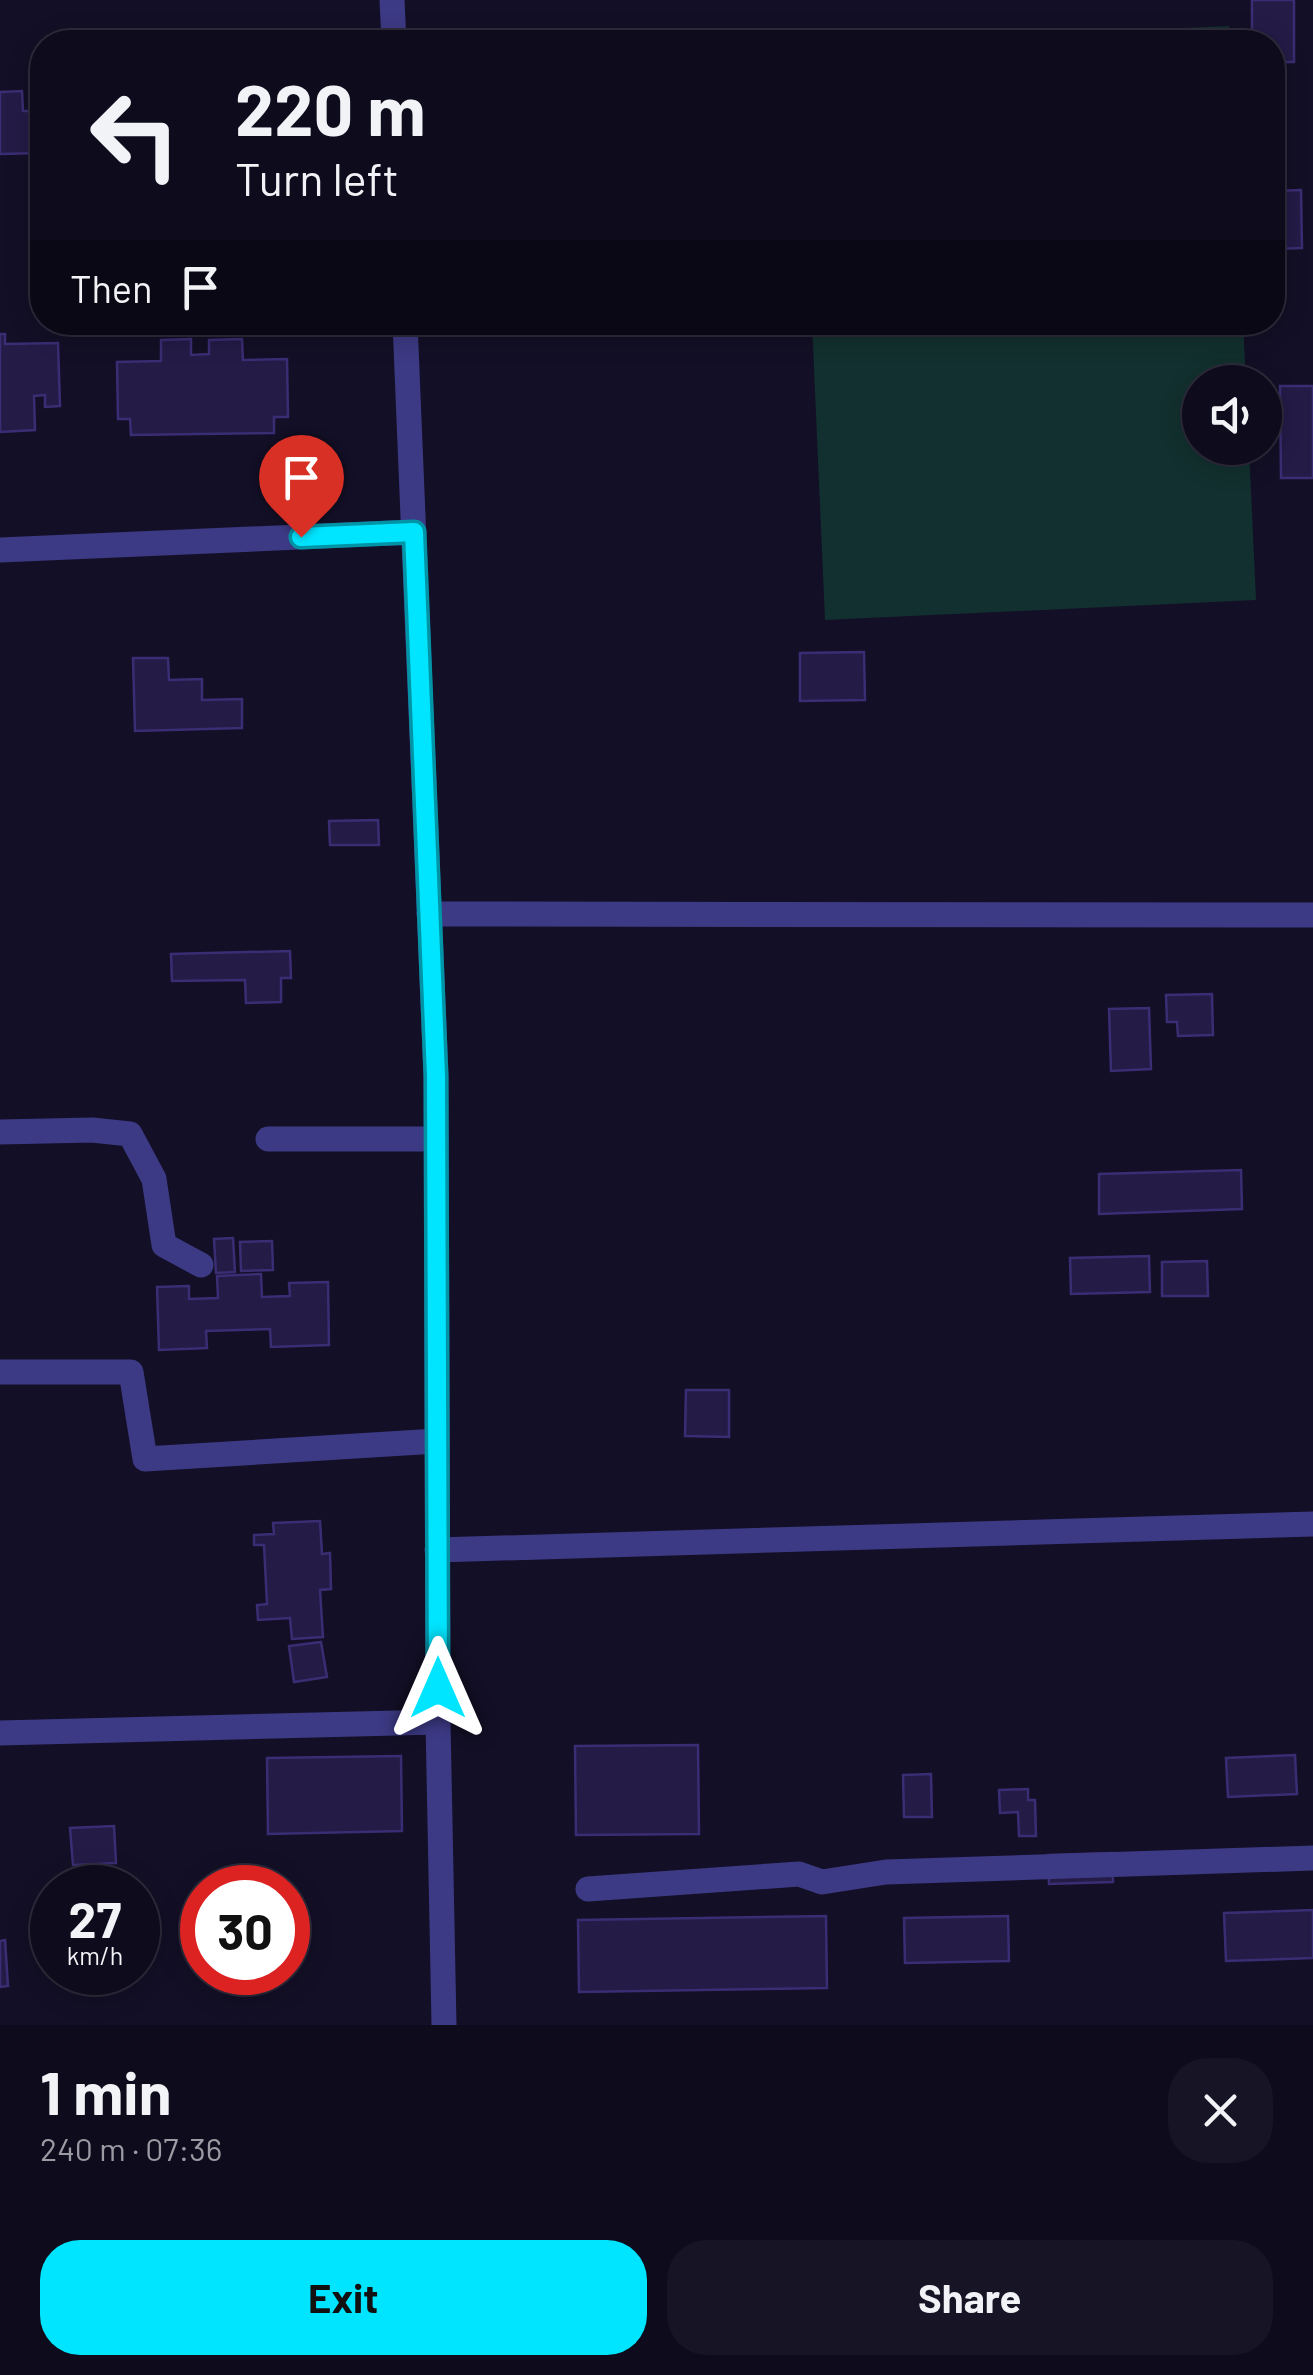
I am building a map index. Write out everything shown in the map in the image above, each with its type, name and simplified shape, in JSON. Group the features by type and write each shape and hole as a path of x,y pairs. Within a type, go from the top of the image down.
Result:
{"street":[{"path":"392,0 393,30"},
{"path":"406,335 436,1138 438,1722 444,2025"},
{"path":"0,550 414,532"},
{"path":"429,914 1313,915"},
{"path":"0,1132 92,1130 130,1134 154,1179 164,1246 201,1265"},
{"path":"268,1138 436,1138"},
{"path":"0,1372 131,1372 144,1459 437,1441"},
{"path":"438,1550 1313,1524"},
{"path":"0,1733 438,1722"},
{"path":"588,1890 799,1874 822,1882 886,1872 1313,1858"}],"green space":[{"path":"1229,26 1229,30 1140,30"},
{"path":"813,335 1244,335 1245,365 1182,365 1182,465 1250,465 1256,600 825,620"}],"building":[{"path":"1252,0 1294,0 1294,62 1285,62 1285,30 1252,30"},
{"path":"22,91 23,111 30,111 30,153 0,154 0,92"},
{"path":"1301,190 1302,248 1285,249 1285,191"},
{"path":"0,334 5,334 5,344 58,343 60,406 45,407 45,395 34,396 35,430 0,432"},
{"path":"191,339 191,355 209,354 209,340 242,339 243,360 287,359 288,417 274,417 274,433 131,435 130,419 118,419 117,362 161,361 161,340"},
{"path":"1282,386 1313,386 1313,478 1281,478"},
{"path":"864,652 865,700 800,701 800,653"},
{"path":"133,658 168,658 169,680 202,679 202,700 242,699 242,728 135,731"},
{"path":"378,820 379,845 330,845 329,821"},
{"path":"290,951 291,978 281,978 281,1002 246,1003 245,980 172,981 171,954"},
{"path":"1212,994 1213,1035 1178,1036 1177,1022 1167,1022 1166,995"},
{"path":"1149,1008 1151,1069 1111,1071 1109,1009"},
{"path":"1241,1170 1242,1209 1099,1214 1099,1174"},
{"path":"233,1238 235,1272 216,1273 214,1239"},
{"path":"272,1241 273,1270 241,1271 240,1242"},
{"path":"1149,1256 1150,1292 1071,1294 1070,1258"},
{"path":"1207,1261 1208,1296 1162,1296 1162,1262"},
{"path":"261,1274 262,1297 290,1296 289,1283 328,1282 329,1345 271,1347 270,1329 206,1331 207,1348 159,1350 157,1287 189,1286 189,1299 218,1298 217,1276"},
{"path":"686,1390 729,1390 729,1437 685,1436"},
{"path":"320,1521 322,1554 330,1553 331,1589 320,1590 323,1637 292,1639 290,1618 258,1620 257,1605 267,1604 264,1545 254,1545 254,1535 274,1534 273,1523"},
{"path":"321,1642 327,1677 294,1682 289,1646"},
{"path":"698,1745 699,1834 576,1835 575,1746"},
{"path":"1295,1755 1297,1794 1228,1797 1226,1758"},
{"path":"401,1756 402,1831 268,1834 267,1758"},
{"path":"931,1774 932,1817 904,1817 903,1775"},
{"path":"1028,1789 1028,1800 1035,1800 1036,1836 1019,1836 1018,1812 1000,1813 999,1790"},
{"path":"114,1826 116,1863 73,1865 70,1828"},
{"path":"1112,1853 1113,1882 1049,1884 1048,1855"},
{"path":"1313,1910 1313,1958 1226,1961 1224,1913"},
{"path":"826,1916 827,1988 579,1992 578,1920"},
{"path":"1008,1916 1009,1961 905,1963 904,1918"},
{"path":"5,1940 8,1986 0,1987 0,1941"}],"route":[{"path":"301,537 414,532 436,1076 438,1688"}]}
